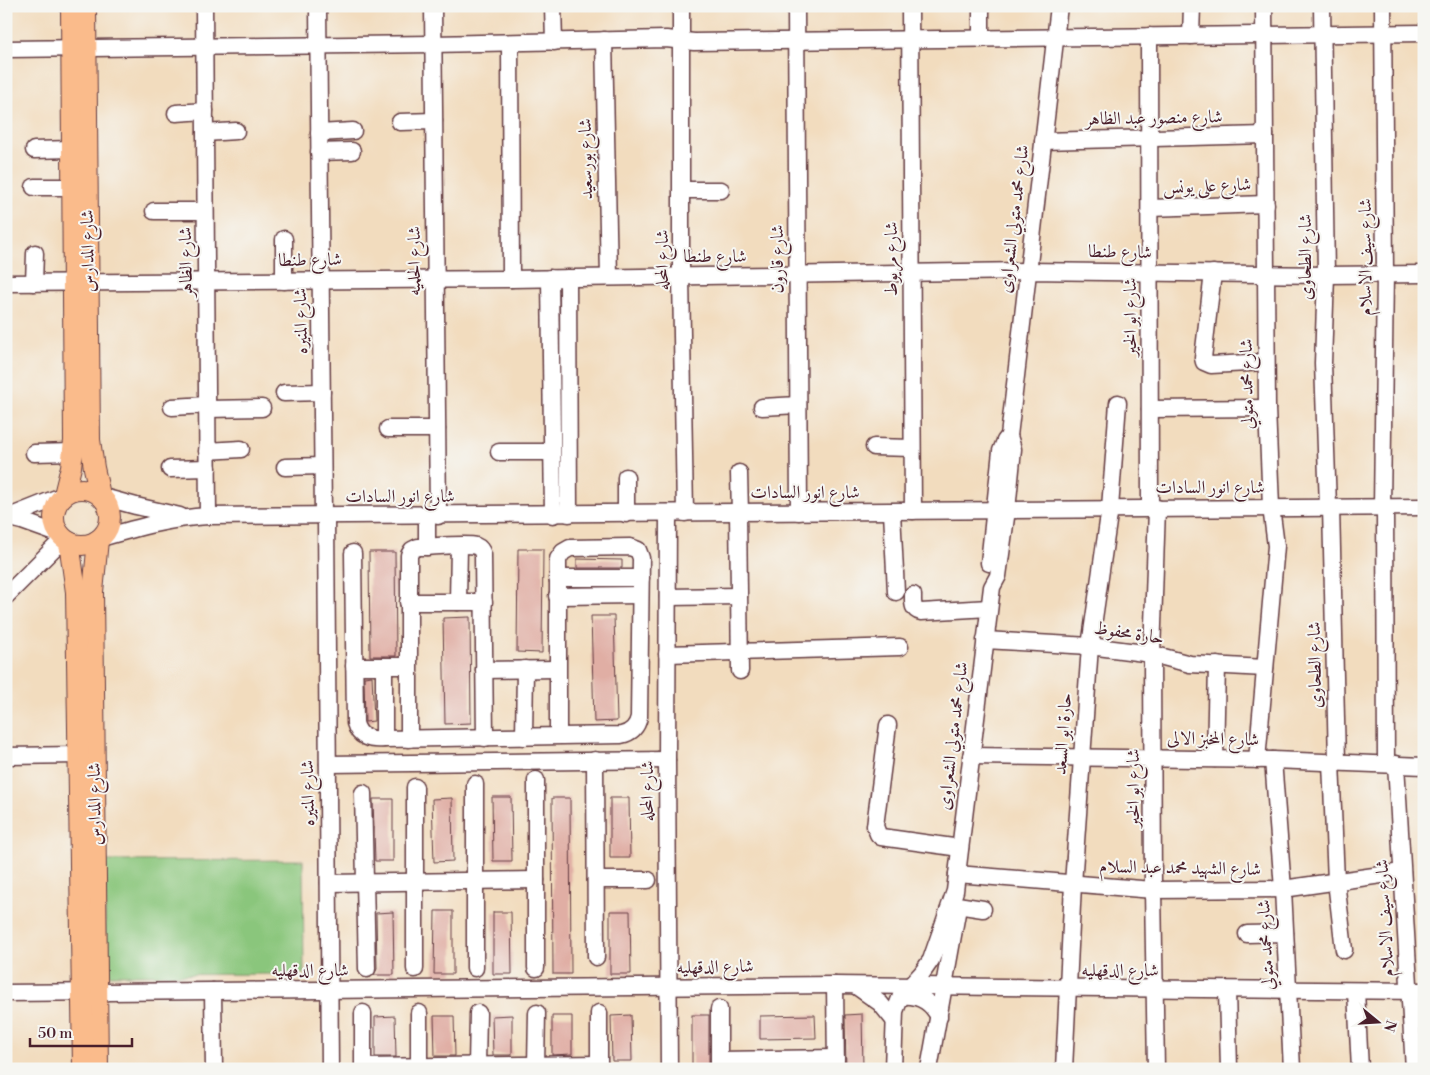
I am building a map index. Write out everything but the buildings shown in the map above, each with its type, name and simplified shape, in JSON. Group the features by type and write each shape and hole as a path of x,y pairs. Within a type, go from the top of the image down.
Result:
{"main road":[{"name":"شارع المدارس","path":"64,495 73,452 80,282 79,48 70,6"},
{"name":"شارع المدارس","path":"86,6 79,48 71,150 72,187 90,440 94,468 102,496"},
{"path":"82,488 89,489 102,496 110,510 110,518 109,525 99,539 86,545 74,544 64,538 54,522 54,515 59,501 64,495 69,491 82,488"},
{"name":"شارع المدارس","path":"64,538 76,592 79,755 89,992 98,1069"},
{"name":"شارع المدارس","path":"83,1069 89,992 93,586 99,539"}],"street":[{"name":"شارع الظاهر","path":"204,6 208,516"},
{"name":"شارع المنيره","path":"318,6 330,1069"},
{"name":"شارع الحلميه","path":"427,547 432,516 437,429 432,6"},
{"path":"553,6 554,42"},
{"name":"شارع المحله","path":"680,6 685,513"},
{"name":"شارع قارون","path":"796,6 799,512"},
{"name":"شارع مريوط","path":"910,6 913,512"},
{"path":"981,6 981,39"},
{"name":"شارع محمد متولي الشعراوى","path":"929,1069 944,986 956,898 957,874 989,608 992,587 998,576 1000,510 1013,449 1009,436 1059,6"},
{"path":"1191,36 1192,6"},
{"name":"شارع محمد متولي","path":"1264,6 1267,408 1276,546 1265,668 1265,760 1283,889 1292,1069"},
{"name":"شارع الطحاوى","path":"1322,6 1326,275 1323,363 1330,507 1336,881 1344,950"},
{"name":"شارع سيف الاسلام","path":"1383,6 1384,507 1391,764 1416,991 1414,1069"},
{"path":"6,49 554,42 666,38 694,42 1424,33"},
{"name":"شارع ابو الخير","path":"1149,36 1150,409 1154,508 1152,757 1156,1069"},
{"name":"شارع بورسعيد","path":"604,40 608,277"},
{"path":"510,42 511,279"},
{"path":"176,113 204,111"},
{"path":"400,122 434,121"},
{"path":"319,132 353,130"},
{"path":"205,133 236,131"},
{"name":"شارع منصور عبد الظاهر","path":"1043,141 1265,135"},
{"path":"34,150 71,150"},
{"path":"319,152 352,151"},
{"path":"34,188 72,187"},
{"path":"682,190 721,190"},
{"name":"شارع على يونس","path":"1150,208 1266,204"},
{"path":"154,211 206,211"},
{"path":"284,239 284,281"},
{"path":"34,283 35,252"},
{"name":"شارع طنطا","path":"6,283 798,276 1028,271 1326,275 1424,274"},
{"path":"1213,274 1204,362 1211,365 1266,362"},
{"path":"550,278 553,514"},
{"path":"568,278 570,514"},
{"path":"284,393 322,392"},
{"name":"حارة ابو السعد","path":"1064,1069 1073,884 1090,646 1110,508 1118,403"},
{"path":"762,407 798,405"},
{"path":"172,407 262,408"},
{"path":"1150,409 1267,408"},
{"path":"388,429 437,429"},
{"path":"874,447 912,448"},
{"path":"208,451 241,449"},
{"path":"34,453 73,452"},
{"path":"499,452 552,452"},
{"path":"285,468 322,466"},
{"path":"170,469 208,468"},
{"path":"740,473 740,671"},
{"path":"626,477 626,514"},
{"path":"8,517 64,495"},
{"name":"شارع انور السادات","path":"102,496 136,506 187,517"},
{"name":"شارع انور السادات","path":"99,539 187,517 208,516 432,516 913,512 1110,508 1424,507"},
{"path":"892,512 896,592"},
{"name":"شارع المحله","path":"668,513 669,1069"},
{"path":"6,596 64,538 8,517"},
{"path":"458,602 459,546"},
{"path":"408,739 409,555 415,548 459,546 477,546 482,552 485,738"},
{"path":"353,554 356,728 368,739 485,738 621,735 630,732 636,726 639,717 641,578 638,550 630,547 566,549 558,558 558,736"},
{"path":"557,578 641,578"},
{"path":"557,596 640,595"},
{"path":"913,595 914,609 921,612 989,608"},
{"path":"668,597 739,596"},
{"path":"408,602 484,602"},
{"name":"حارة محفوظ","path":"985,640 1090,646 1152,654 1190,664 1265,668"},
{"path":"668,654 900,647"},
{"path":"1215,759 1217,665"},
{"path":"354,666 408,666"},
{"path":"384,666 384,739"},
{"path":"484,670 557,668"},
{"path":"525,669 531,737 538,761"},
{"path":"888,725 875,826 878,834 881,837 960,848"},
{"path":"6,756 79,755"},
{"name":"شارع المخبز الالى","path":"971,756 1152,757 1424,766"},
{"path":"595,760 596,956"},
{"path":"328,764 667,760"},
{"path":"536,780 536,968"},
{"path":"475,784 475,968"},
{"path":"415,787 415,969"},
{"path":"363,792 366,969"},
{"name":"شارع الشهيد محمد عبد السلام","path":"957,874 1153,890 1283,889 1402,872"},
{"path":"329,883 536,880"},
{"path":"596,880 648,880"},
{"path":"956,898 983,909"},
{"name":"شارع محمد متولي الشعراوى","path":"893,1069 894,1011 906,991 931,960 956,898"},
{"path":"1247,934 1285,932"},
{"path":"719,1009 719,1064 836,1063 835,985"},
{"name":"شارع الدقهليه","path":"6,993 835,985 906,991 944,986 1155,990 1416,991"},
{"path":"856,986 880,1003 893,1019"},
{"path":"1227,990 1229,1069"},
{"path":"213,991 214,1069"},
{"path":"906,991 908,995 921,998 932,1006 939,1017"},
{"path":"1356,991 1360,1069"},
{"path":"363,1013 363,1068 599,1066 599,1013"},
{"path":"419,1013 420,1067"},
{"path":"477,1066 478,1013"},
{"path":"526,1066 537,1013"}],"green space":[{"path":"303,860 304,974 105,975 105,861"}]}
